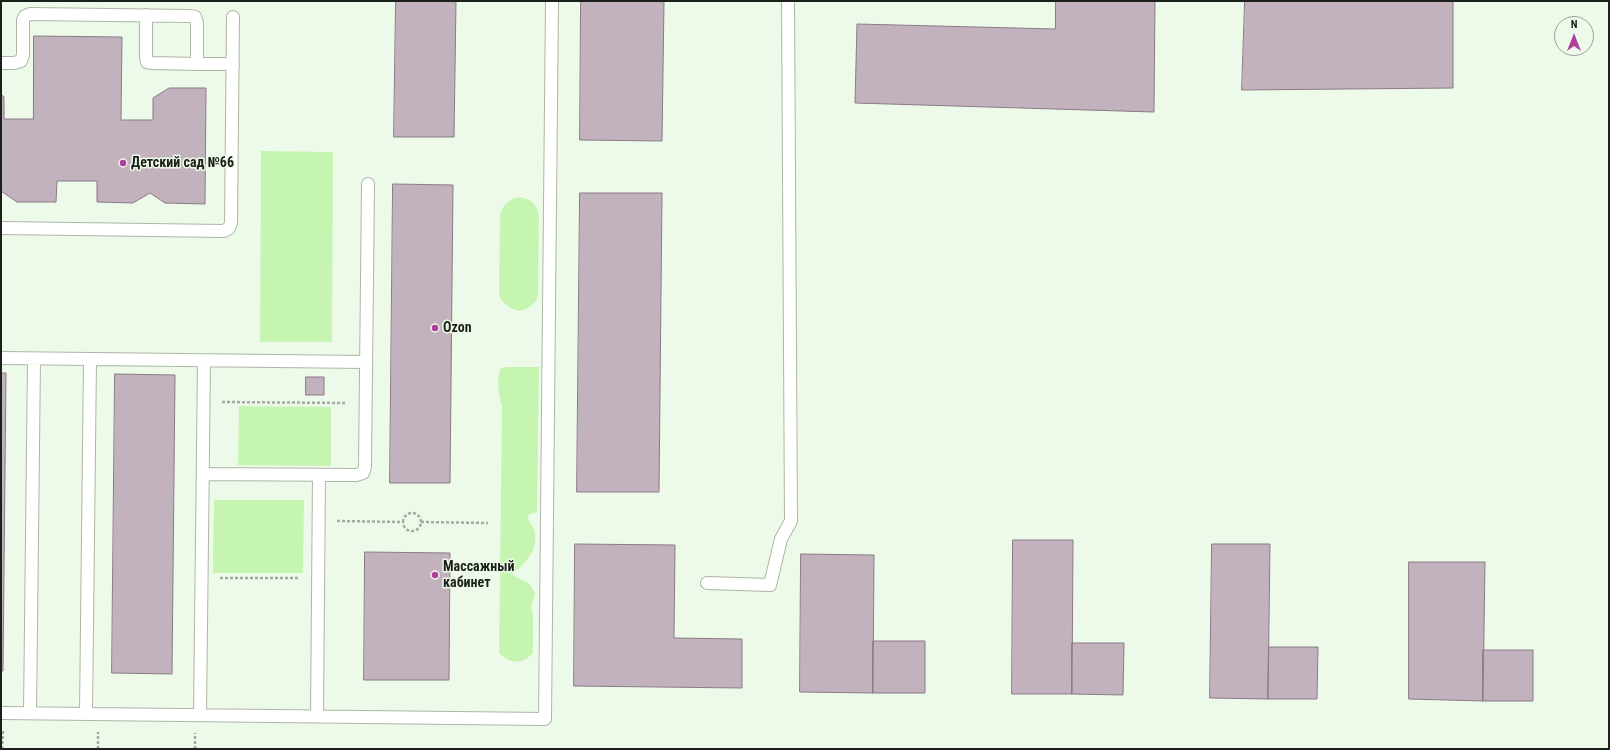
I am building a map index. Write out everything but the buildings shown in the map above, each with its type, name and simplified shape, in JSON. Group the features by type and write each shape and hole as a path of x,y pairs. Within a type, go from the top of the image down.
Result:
{"lane":[{"path":"1,713 545,719 552,1"},
{"path":"707,583 770,585 781,539 791,521 788,1"},
{"path":"1,63 14,63 20,61 23,55 23,20 25,16 30,14 195,17 197,23 197,64"},
{"path":"146,15 147,62 233,64"},
{"path":"1,228 224,230 229,228 231,223 233,17"},
{"path":"203,474 356,475 363,473 365,467 368,184"},
{"path":"1,358 366,362"},
{"path":"30,713 34,359"},
{"path":"86,714 90,359"},
{"path":"200,715 204,361"},
{"path":"317,716 320,475"}],"path":[{"path":"204,402 366,403"},
{"path":"410,513 415,513 420,516 421,522 420,527 415,531 409,530 405,527 403,522 405,516 410,513"},
{"path":"319,521 403,522"},
{"path":"421,522 488,523"},
{"path":"202,577 318,579"}],"green space":[{"path":"261,151 333,152 332,342 260,342"},
{"path":"520,197 527,199 535,205 539,216 538,295 531,306 519,311 502,301 499,295 500,215 507,203"},
{"path":"506,367 539,367 537,512 528,516 534,530 535,543 531,555 523,565 513,572 513,575 530,584 535,593 531,608 533,614 533,653 525,660 516,662 503,657 499,653 502,407 498,383 500,369"},
{"path":"239,406 331,407 331,466 238,465"},
{"path":"214,500 304,500 303,573 213,573"}],"place":[{"name":"Детский сад №66","path":"123,163"},
{"name":"Ozon","path":"435,328"},
{"name":"Массажный кабинет","path":"435,575"}]}
